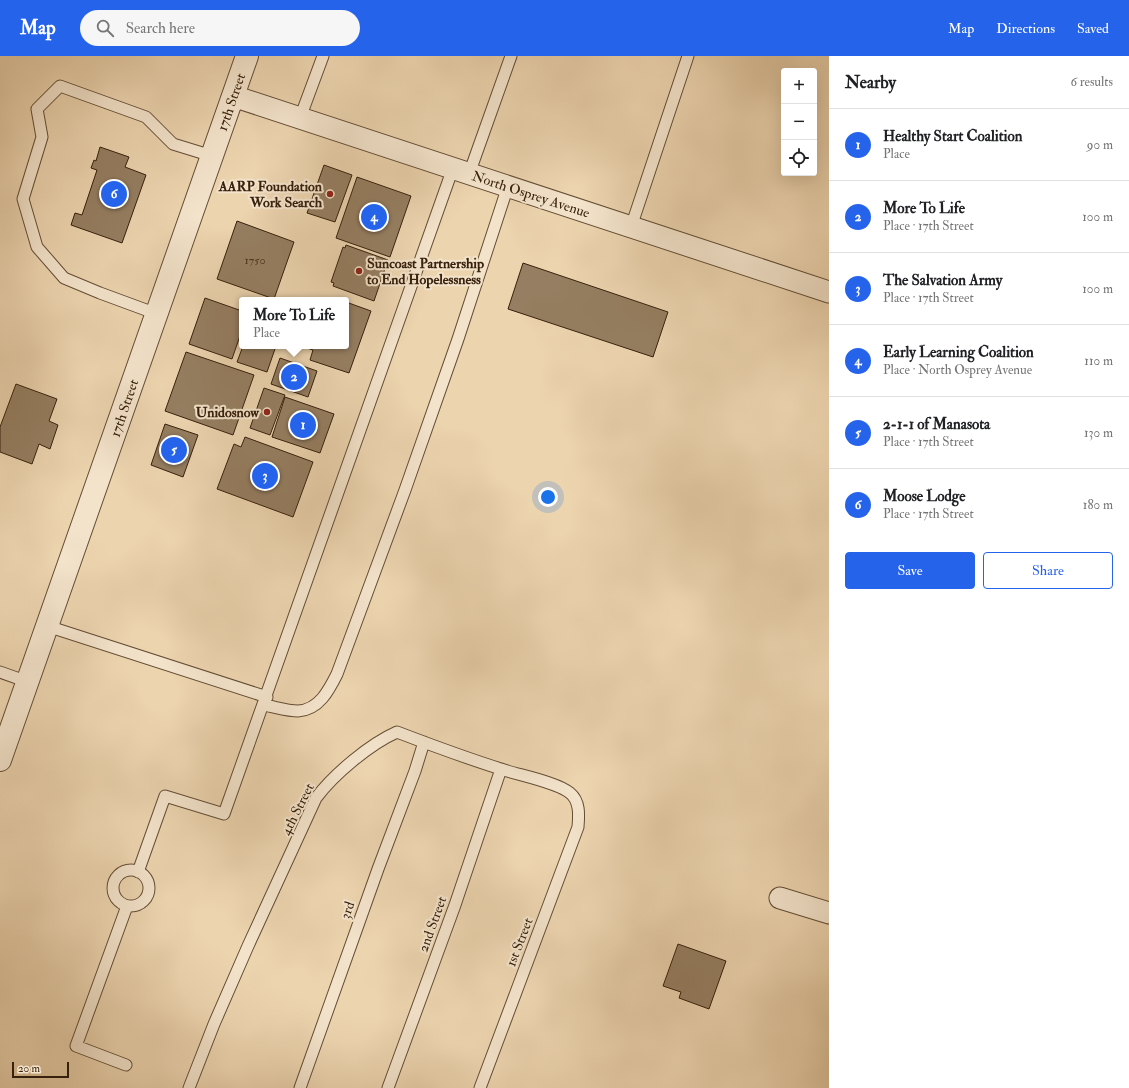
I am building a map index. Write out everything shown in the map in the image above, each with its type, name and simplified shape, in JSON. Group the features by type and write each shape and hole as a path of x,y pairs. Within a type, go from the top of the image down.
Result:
{"street":[{"name":"17th Street","path":"0,760 248,56"},
{"name":"North Osprey Avenue","path":"233,96 829,292"},
{"path":"780,898 829,913"}],"lane":[{"path":"300,118 323,56"},
{"path":"138,872 165,796 224,814 461,171 511,56"},
{"path":"631,227 688,56"},
{"path":"157,314 64,278 37,247 22,199 42,137 37,109 60,86 146,116 173,144 212,156"},
{"path":"47,626 298,711 313,706 326,694 337,674 407,482 458,339 508,186"},
{"path":"0,672 28,682"},
{"name":"4th Street","path":"189,1088 214,1024 316,798 325,786 339,772 384,738 397,732 501,769 562,788 571,794 578,805"},
{"name":"3rd","path":"300,1088 378,869 415,771 424,742"},
{"name":"2nd Street","path":"388,1088 455,905 501,769"},
{"name":"1st Street","path":"480,1088 578,827 578,805"},
{"path":"130,870 138,872 146,877 150,888 148,894 141,903 136,906 127,906 119,901 113,891 116,879 124,871 130,870"},
{"path":"126,1065 76,1046 127,906"}],"building":[{"path":"100,147 129,157 125,167 146,175 122,243 71,225 75,213 82,215 97,170 91,168 94,160 96,161"},
{"name":"AARP Foundation Work Search","path":"324,165 352,175 335,222 307,213"},
{"path":"357,177 411,196 390,257 336,238"},
{"path":"237,221 294,242 275,297 268,297 217,279"},
{"name":"Suncoast Partnership to End Hopelessness","path":"346,245 388,260 374,301 333,286 334,283 331,282 343,247 345,248"},
{"path":"523,263 668,312 653,357 508,309"},
{"path":"205,298 239,310 239,339 232,359 189,344"},
{"path":"349,303 371,311 349,373 310,360 313,350 310,349 349,349"},
{"path":"242,349 275,349 267,372 237,362"},
{"path":"186,352 254,375 233,435 165,411"},
{"path":"280,358 317,371 308,397 271,384"},
{"path":"16,384 57,399 49,421 58,425 50,449 39,444 32,464 0,452 0,427"},
{"name":"Unidosnow","path":"264,388 285,395 270,435 250,428"},
{"path":"285,397 334,414 320,453 272,437"},
{"path":"165,424 198,435 183,477 151,465"},
{"path":"245,437 313,462 293,517 217,489 234,444 241,447"},
{"path":"678,944 726,961 709,1009 679,998 681,992 663,986"}],"place":[{"name":"Moose Lodge","path":"114,194"},
{"name":"AARP Foundation Work Search","path":"330,194"},
{"name":"Early Learning Coalition","path":"374,217"},
{"name":"Suncoast Partnership to End Hopelessness","path":"359,271"},
{"name":"More To Life","path":"294,377"},
{"name":"Unidosnow","path":"267,412"},
{"name":"Healthy Start Coalition","path":"303,425"},
{"name":"2-1-1 of Manasota","path":"174,450"},
{"name":"The Salvation Army","path":"265,476"}]}
